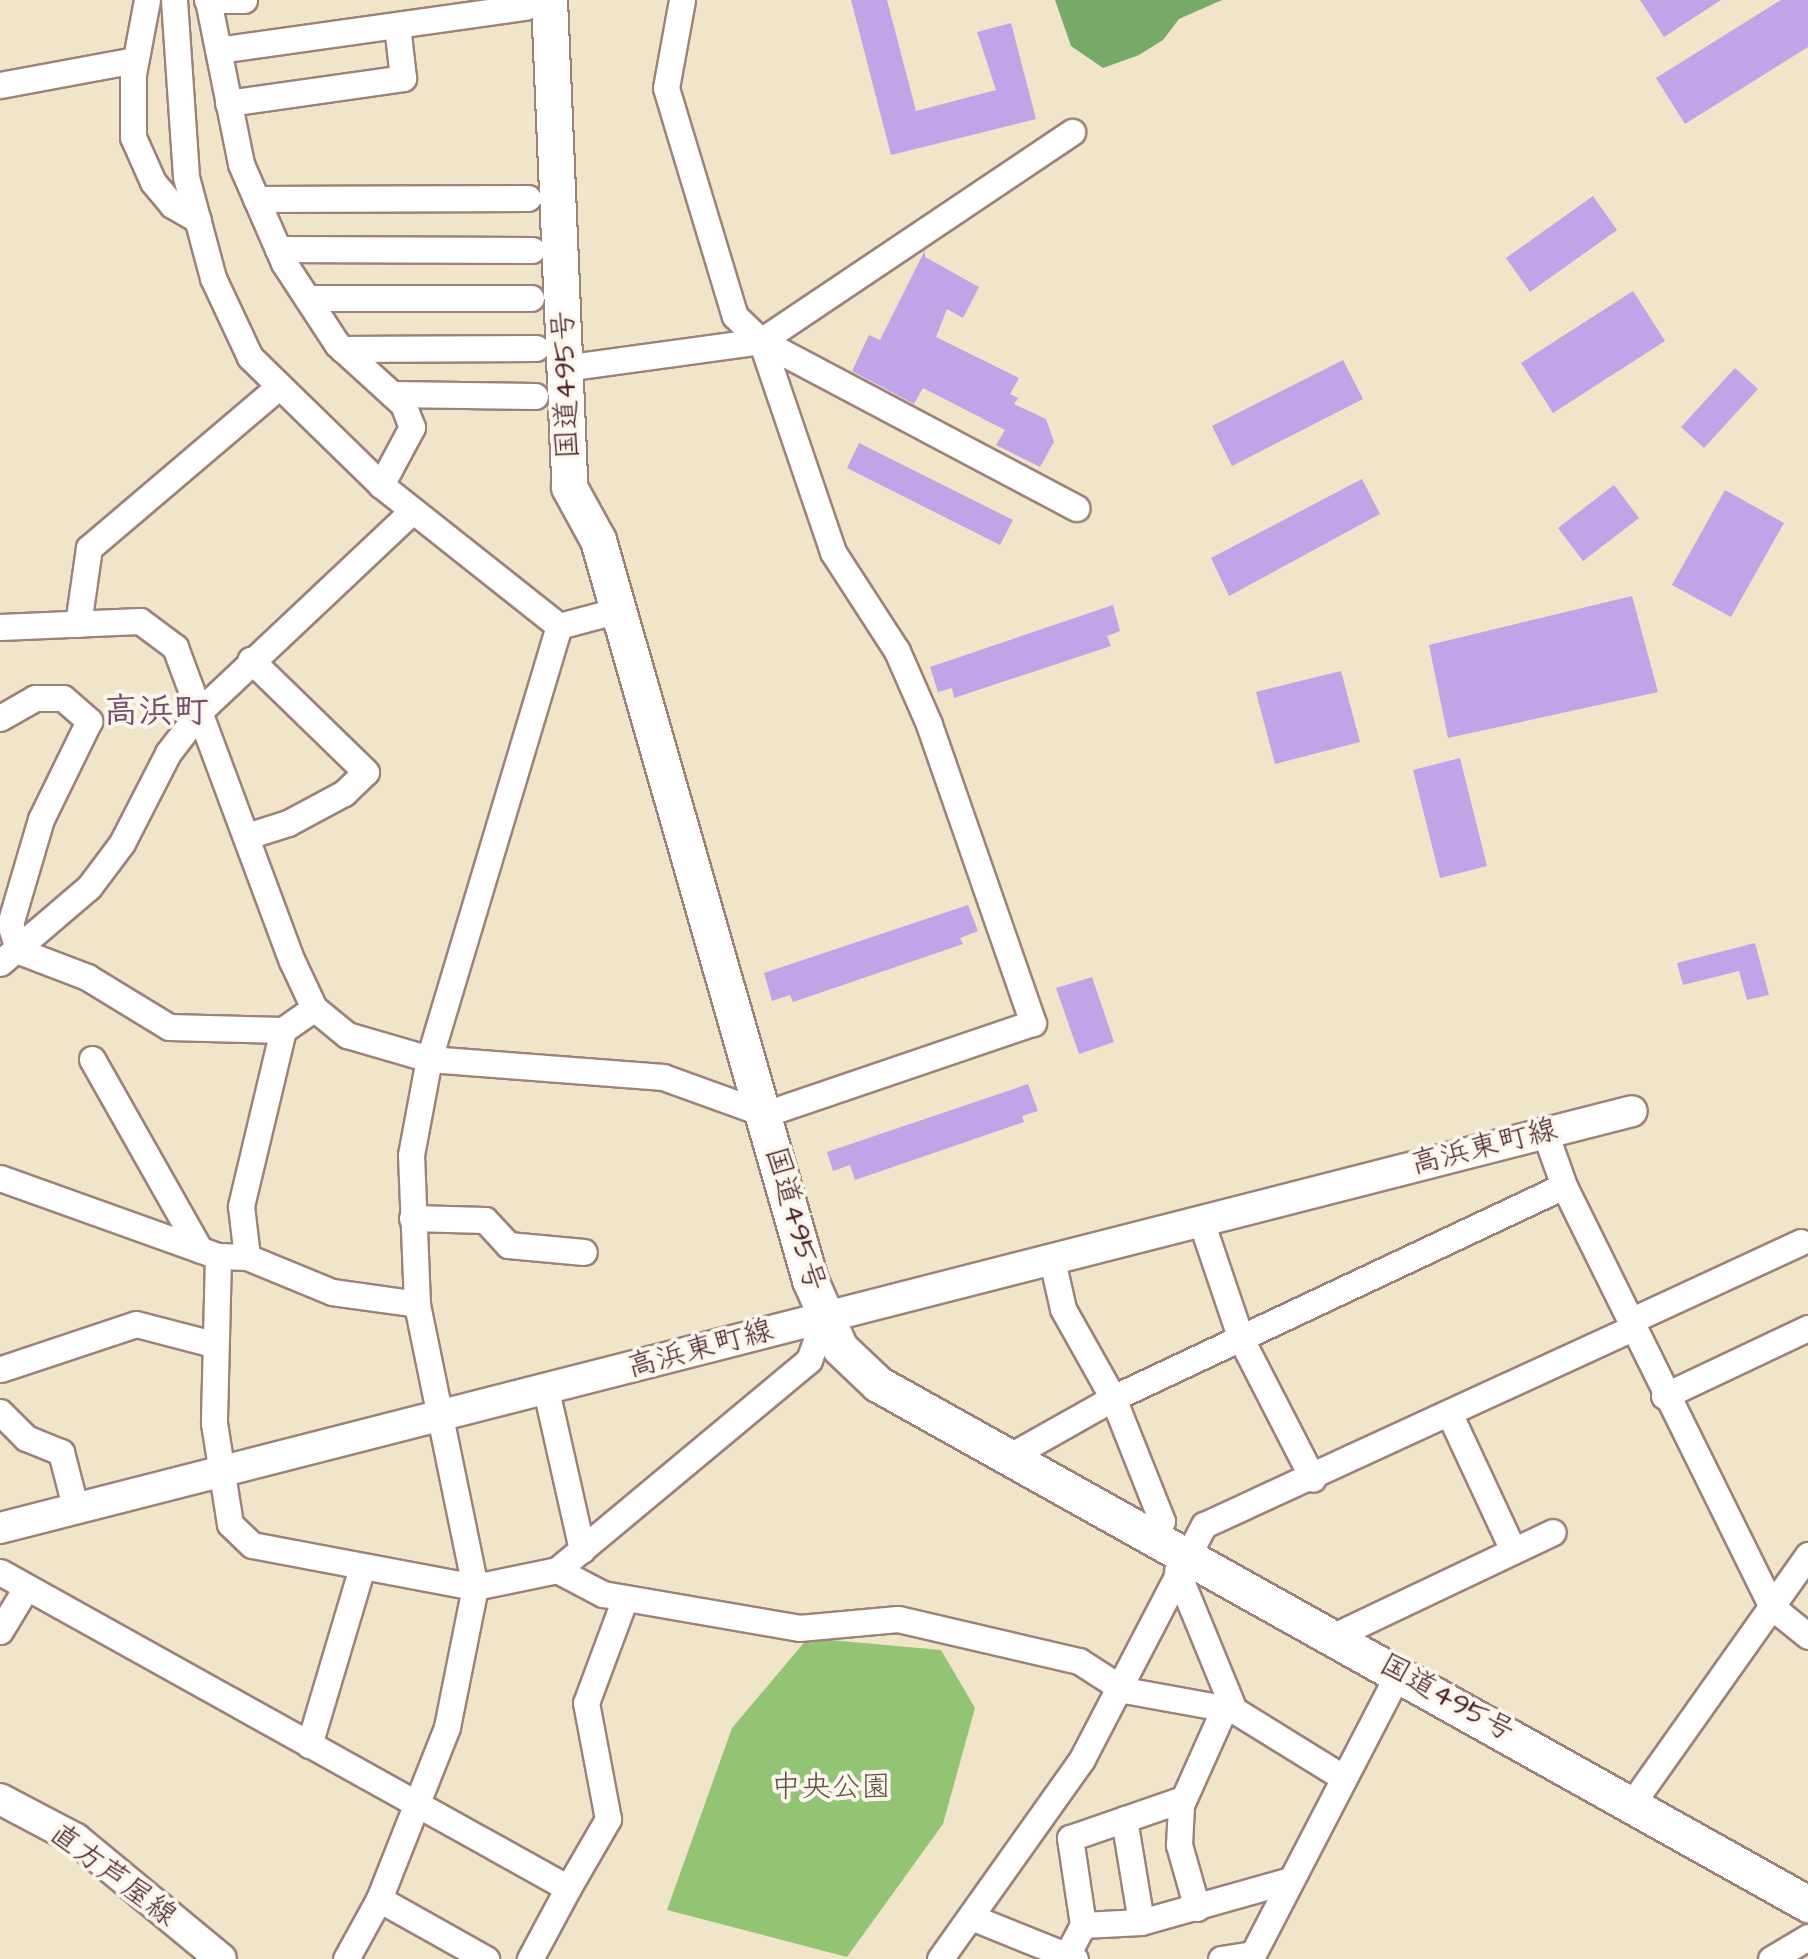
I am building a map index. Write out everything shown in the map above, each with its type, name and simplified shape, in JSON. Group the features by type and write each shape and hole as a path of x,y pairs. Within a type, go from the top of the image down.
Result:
{"highway":[{"name":"国道495号","path":"537,4 550,358 569,487 598,540 615,610 825,1316 854,1367 1153,1535 1182,1562 1334,1636 1808,1904"}],"main road":[{"name":"高浜東町線","path":"7,1520 76,1510 218,1476 1544,1130 1632,1111"},
{"name":"直方芦屋線","path":"0,1799 76,1839 222,1959"}],"street":[{"path":"147,0 135,60 133,138 152,182 172,205 198,220"},
{"path":"174,0 180,120 198,220 213,278 250,357 381,485 559,626"},
{"path":"244,0 208,2 241,164 278,249 307,298 342,349 392,394 412,426 381,485"},
{"path":"682,0 666,88 735,316 761,341 1078,508"},
{"path":"218,50 537,4"},
{"path":"228,103 402,78 397,25"},
{"path":"0,85 135,60"},
{"path":"342,349 550,358 761,341 1072,132"},
{"path":"256,199 528,198"},
{"path":"278,249 532,250"},
{"path":"307,298 531,298"},
{"path":"0,626 140,621 163,633 202,708 314,1008 346,1036 429,1059 663,1077 764,1114 1033,1023 930,724 898,651 833,552 761,341"},
{"path":"78,624 89,548 278,387"},
{"path":"392,394 535,396"},
{"path":"10,957 89,888 122,843 168,754 202,708 412,511"},
{"path":"559,626 615,610"},
{"path":"346,1959 380,1899 446,1727 475,1587 417,1304 411,1156 429,1059 559,626"},
{"path":"247,836 288,823 344,792 366,772 251,660"},
{"path":"0,718 36,698 63,698 89,721 40,819 10,924 10,957"},
{"path":"10,957 87,977 169,1026 284,1030 314,1008"},
{"path":"247,1257 242,1206 284,1030"},
{"path":"92,1059 209,1253 218,1476 230,1524 252,1544 475,1587 557,1570 808,1360 825,1316"},
{"path":"1544,1130 1564,1186 1664,1396 1772,1607 1808,1636"},
{"path":"0,1178 209,1253 247,1257 332,1292 417,1304"},
{"path":"1012,1455 1113,1398 1564,1186"},
{"path":"412,1218 485,1220 508,1244 584,1252"},
{"path":"1200,1221 1241,1339 1312,1479"},
{"path":"940,1959 1124,1690 1182,1562 1204,1526 1450,1414 1801,1242"},
{"path":"1052,1260 1064,1309 1113,1398 1162,1521 1153,1535"},
{"path":"0,1350 0,1372 136,1324 213,1344"},
{"path":"1664,1396 1808,1328"},
{"path":"546,1390 582,1550"},
{"path":"0,1412 26,1438 61,1452 76,1510"},
{"path":"1450,1414 1514,1550"},
{"path":"1334,1636 1553,1532"},
{"path":"1633,1802 1808,1555"},
{"path":"1182,1562 1229,1709 1183,1799 1180,1845 1196,1908"},
{"path":"310,1744 362,1566"},
{"path":"557,1570 625,1598 799,1628 898,1619 1080,1661 1124,1690 1229,1709 1344,1778"},
{"path":"0,1572 568,1888"},
{"path":"0,1631 26,1588"},
{"path":"530,1959 608,1819 586,1703 625,1598"},
{"path":"1221,1959 1252,1954 1399,1672"},
{"path":"971,1917 1072,1957 1083,1925 1070,1838 1183,1799"},
{"path":"1124,1819 1141,1922"},
{"path":"1083,1925 1141,1922 1290,1880"},
{"path":"380,1899 486,1959"},
{"path":"1771,1959 1808,1937"}],"green space":[{"path":"1055,0 1222,0 1179,19 1163,40 1139,55 1103,68 1071,46"},
{"name":"中央公園","path":"808,1638 941,1650 975,1708 943,1824 847,1957 667,1910 732,1728"}],"building":[{"path":"851,0 887,0 916,111 996,90 977,32 1011,23 1036,119 891,155"},
{"path":"1640,0 1721,0 1664,37"},
{"path":"1781,0 1808,0 1808,47 1685,124 1656,78"},
{"path":"1593,196 1617,230 1530,292 1506,258"},
{"path":"925,250 925,257 979,287 963,318 947,309 936,337 1019,378 1010,394 1018,398 1014,404 1046,419 1054,442 1040,467 996,445 1005,430 923,388 914,404 852,371 869,335 880,340"},
{"path":"1633,291 1665,341 1553,413 1521,363"},
{"path":"1343,360 1363,399 1232,466 1212,426"},
{"path":"1735,368 1758,389 1704,448 1681,427"},
{"path":"859,443 1013,520 1000,545 847,468"},
{"path":"1362,479 1380,514 1229,596 1211,558"},
{"path":"1614,485 1639,518 1583,561 1558,528"},
{"path":"1725,490 1784,523 1731,617 1672,585"},
{"path":"1632,596 1658,692 1448,738 1429,645"},
{"path":"1113,605 1120,631 1107,636 1111,646 954,698 952,688 938,692 930,667"},
{"path":"1341,671 1360,742 1275,764 1256,692"},
{"path":"1460,758 1487,866 1440,878 1413,770"},
{"path":"968,905 978,931 960,938 963,944 793,1002 790,995 772,1001 764,973"},
{"path":"1755,943 1769,995 1747,1000 1739,971 1683,985 1677,963"},
{"path":"1092,977 1114,1042 1079,1054 1056,988"},
{"path":"1028,1084 1038,1111 1022,1116 1024,1122 855,1180 850,1165 833,1171 827,1152"}],"district":[{"name":"高浜町","path":"156,712"}]}
